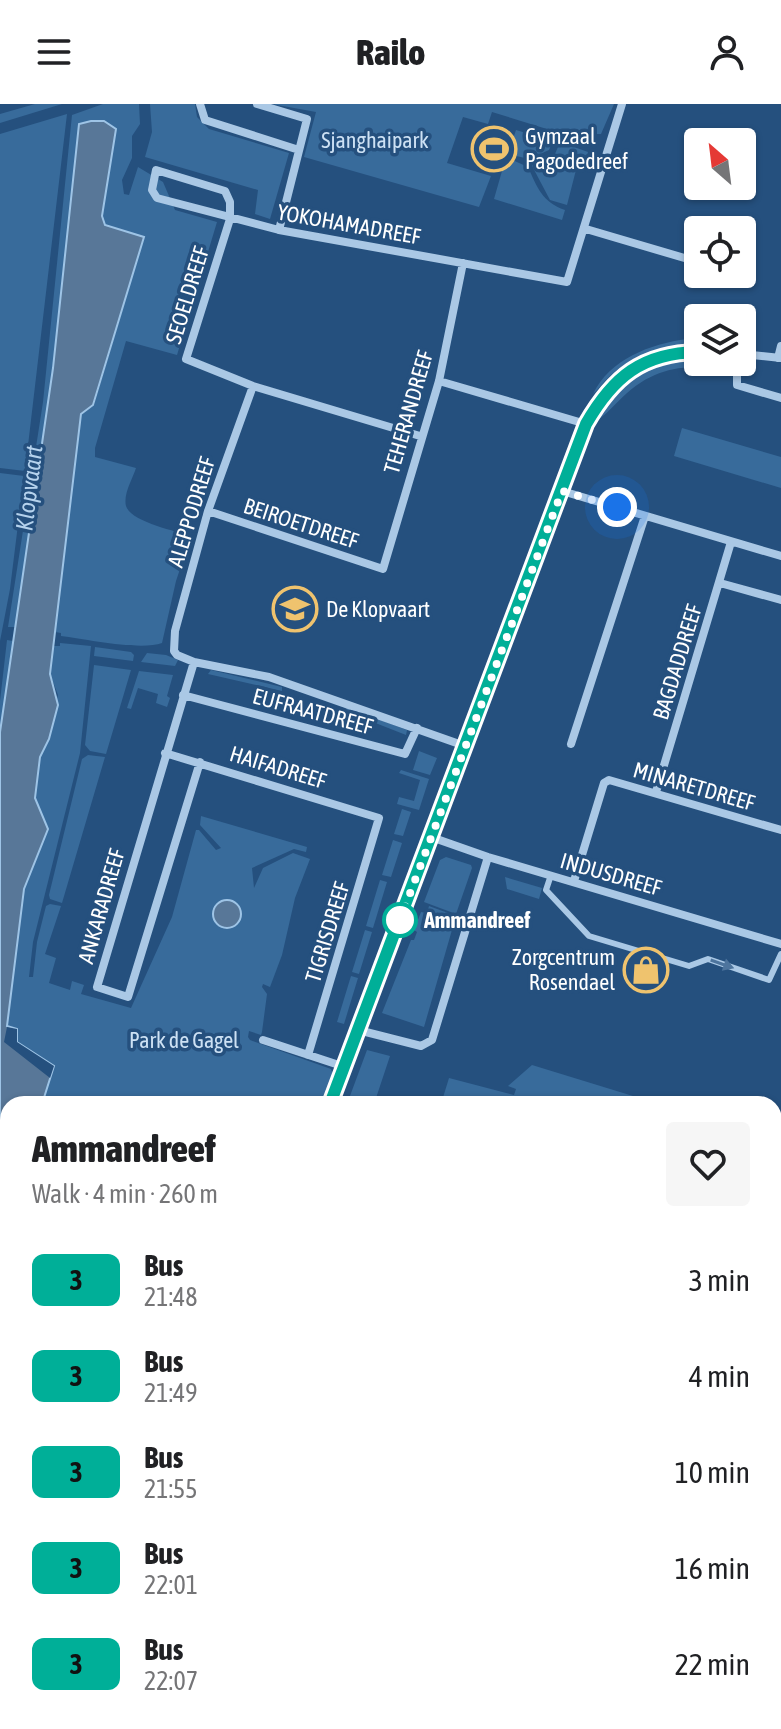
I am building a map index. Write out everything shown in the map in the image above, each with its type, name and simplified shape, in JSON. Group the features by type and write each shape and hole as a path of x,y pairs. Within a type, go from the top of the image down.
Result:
{"street":[{"path":"200,104 205,120 299,150"},
{"path":"257,104 307,119 279,230"},
{"path":"622,104 586,229 684,258"},
{"name":"YOKOHAMADREEF","path":"230,219 230,202 225,191 156,170 152,190 157,198 230,219 567,282 586,229"},
{"name":"SEOELDREEF","path":"230,219 186,359 253,386"},
{"name":"TEHERANDREEF","path":"383,569 420,436 439,381 463,263"},
{"path":"756,356 779,358 781,346"},
{"path":"333,1096 586,424 599,401 627,372 652,359 684,353"},
{"path":"737,376 737,385 781,398"},
{"path":"439,381 586,424"},
{"path":"253,386 420,436"},
{"name":"ALEPPODREEF","path":"174,651 175,631 208,511 253,386"},
{"path":"562,491 781,556"},
{"name":"BEIROETDREEF","path":"208,511 383,569"},
{"path":"571,744 645,516"},
{"name":"BAGDADDREEF","path":"656,792 731,542"},
{"path":"720,583 781,600"},
{"name":"EUFRAATDREEF","path":"174,651 194,662 269,677 465,746"},
{"name":"ANKARADREEF","path":"194,662 97,987 128,997 200,762"},
{"name":"EUFRAATDREEF","path":"183,695 405,754 417,728"},
{"name":"HAIFADREEF","path":"165,753 379,818"},
{"name":"MINARETDREEF","path":"574,881 604,783 609,780 781,830"},
{"name":"TIGRISDREEF","path":"308,1055 379,818"},
{"name":"INDUSDREEF","path":"431,837 488,857 781,944"},
{"path":"358,1030 421,1046 432,1040 488,857"},
{"path":"263,1040 345,1067"}],"lane":[{"path":"551,875 546,890 589,936 689,966 708,959 769,980 781,954"}],"green space":[{"path":"35,104 62,104 0,123 0,114"},
{"path":"103,104 139,104 140,124 132,136 132,158 122,180 124,194 129,195 138,167 163,182 175,210 217,222 177,355 126,341 95,448 95,457 136,468 126,496 126,506 130,512 165,529 191,536 176,581 162,643 140,646 61,636 61,633 55,632 81,414 94,405 144,237 105,225 102,217 106,189 91,121 79,124 35,502 15,627 8,627 43,402 72,115"},
{"path":"150,104 195,104 197,117 209,129 289,153 270,219 255,214 258,190 145,157 152,132"},
{"name":"Sjanghaipark","path":"272,104 614,104 601,134 596,134 592,143 492,112 488,124 463,117 447,163 491,176 479,207 304,157 316,112"},
{"path":"67,114 25,471 0,468 0,134"},
{"path":"516,130 553,141 549,150 529,159 508,154"},
{"path":"560,142 588,152 582,171 576,170 567,205 550,200 531,164 555,154"},
{"path":"506,157 528,167 546,198 565,210 562,220 494,199"},
{"path":"684,340 684,346 662,348 629,362 593,394 600,382 620,363 659,345"},
{"path":"684,360 684,367 660,373 638,384 594,423 602,408 623,384 650,368"},
{"path":"682,428 781,457 781,488 674,456"},
{"path":"0,473 24,476 10,589 0,641"},
{"path":"7,640 13,641 0,732 0,701"},
{"name":"Park de Gagel","path":"60,643 91,646 80,753 33,942 29,977 33,977 46,906 61,906 45,954 56,958 49,983 70,990 72,981 84,985 81,994 131,1008 172,917 196,830 216,850 221,848 200,825 201,816 307,847 306,852 294,849 252,868 254,888 263,868 293,853 310,859 295,898 282,955 270,987 263,984 262,987 267,994 261,1035 249,1031 248,1037 331,1069 339,1096 45,1096 54,1066 16,1042 7,1027 24,889 42,845 40,808 35,798 40,757 58,695 50,674 53,646 60,646"},
{"path":"95,647 131,652 133,661 94,656"},
{"path":"147,653 178,660 175,666 141,662"},
{"path":"94,665 131,670 106,754 90,751 85,745"},
{"path":"211,670 282,687 282,691 208,674"},
{"path":"139,671 173,675 167,707 156,703 158,694 138,688 131,709 127,708"},
{"path":"346,707 407,730 406,735 345,711"},
{"path":"419,751 437,758 430,775 413,770"},
{"path":"88,755 105,757 62,903 50,899 49,895 82,759"},
{"path":"401,770 429,779 419,810 397,804 399,797 414,801 420,780 399,773"},
{"path":"402,809 411,812 403,836 394,834"},
{"path":"393,840 402,843 391,877 382,875"},
{"path":"446,857 472,868 456,914 424,902 440,860"},
{"path":"505,877 542,888 539,899 507,889"},
{"path":"380,880 387,882 373,928 366,926"},
{"path":"429,906 456,916 424,1027 382,1013 411,940 414,940 417,932 414,930 421,912 427,913"},
{"path":"365,930 372,932 359,974 352,972"},
{"path":"351,976 358,978 344,1024 337,1022"},
{"path":"367,1050 390,1056 377,1096 350,1096"},
{"path":"532,1065 633,1096 443,1096 449,1078 514,1095 516,1089 508,1086"}],"shaded area":[{"path":"104,121 116,129 102,216 105,225 144,237 93,405 81,414 50,674 58,705 49,739 40,757 35,798 48,829 24,889 7,1026 17,1029 17,1042 54,1066 45,1096 0,1096 0,732 53,368 79,124"},
{"path":"227,900 237,904 241,914 237,924 227,928 217,924 213,914 217,904"}],"pier":[{"path":"7,1027 17,1029 17,1042 54,1066 50,1078 4,1042"}],"bus line":[{"name":"3","path":"333,1096 586,424 612,384 627,372 652,359 684,353"}],"place":[{"name":"Gymzaal Pagodedreef","path":"494,149"},
{"name":"De Klopvaart","path":"295,609"},
{"name":"Ammandreef","path":"400,920"},
{"name":"Zorgcentrum Rosendael","path":"646,970"}],"route":[{"path":"400,920 562,491 617,507"}],"water label":[{"name":"Klopvaart","path":"29,488"}]}
